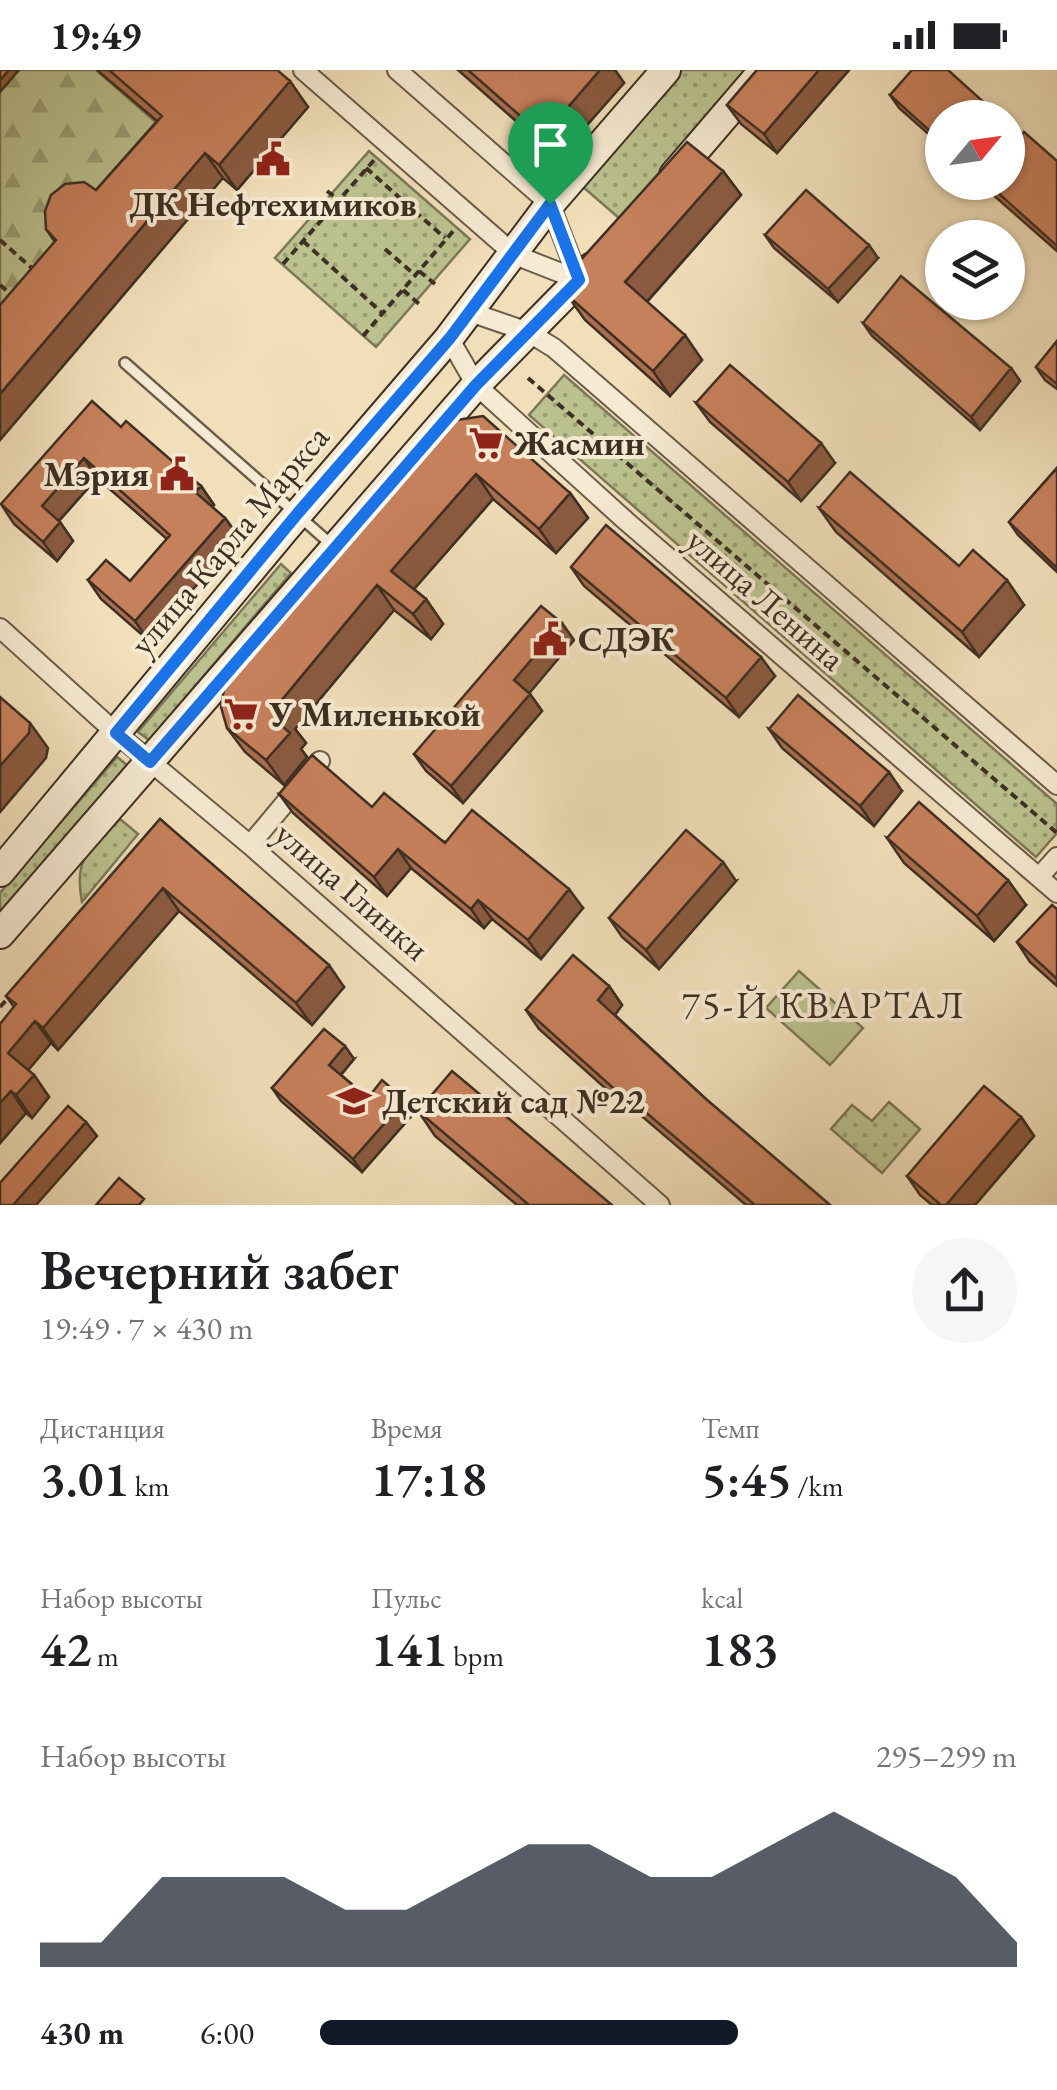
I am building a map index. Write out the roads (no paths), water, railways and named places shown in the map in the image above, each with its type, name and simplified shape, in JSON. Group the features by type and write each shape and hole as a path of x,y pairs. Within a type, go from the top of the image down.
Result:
{"street":[{"path":"303,70 514,255 579,280"},
{"path":"397,70 550,204 579,280"},
{"name":"улица Карла Маркса","path":"0,872 298,513 450,338 550,204 666,70"},
{"path":"662,189 764,70"},
{"path":"0,934 476,385 612,245"},
{"name":"улица Ленина","path":"470,312 528,332 566,357 1057,786"},
{"name":"улица Ленина","path":"450,338 476,385 626,521 1057,893"},
{"name":"улица Глинки","path":"0,628 660,1205"},
{"path":"250,844 320,761"},
{"path":"1039,878 1057,857"}],"lane":[{"path":"124,363 335,547"}],"place":[{"name":"ДК Нефтехимиков","path":"273,159"},
{"name":"Жасмин","path":"486,443"},
{"name":"Мэрия","path":"177,474"},
{"name":"СДЭК","path":"550,639"},
{"name":"У Миленькой","path":"241,714"},
{"name":"Детский сад №22","path":"354,1101"}],"district":[{"name":"75-Й КВАРТАЛ","path":"824,1005"}]}
